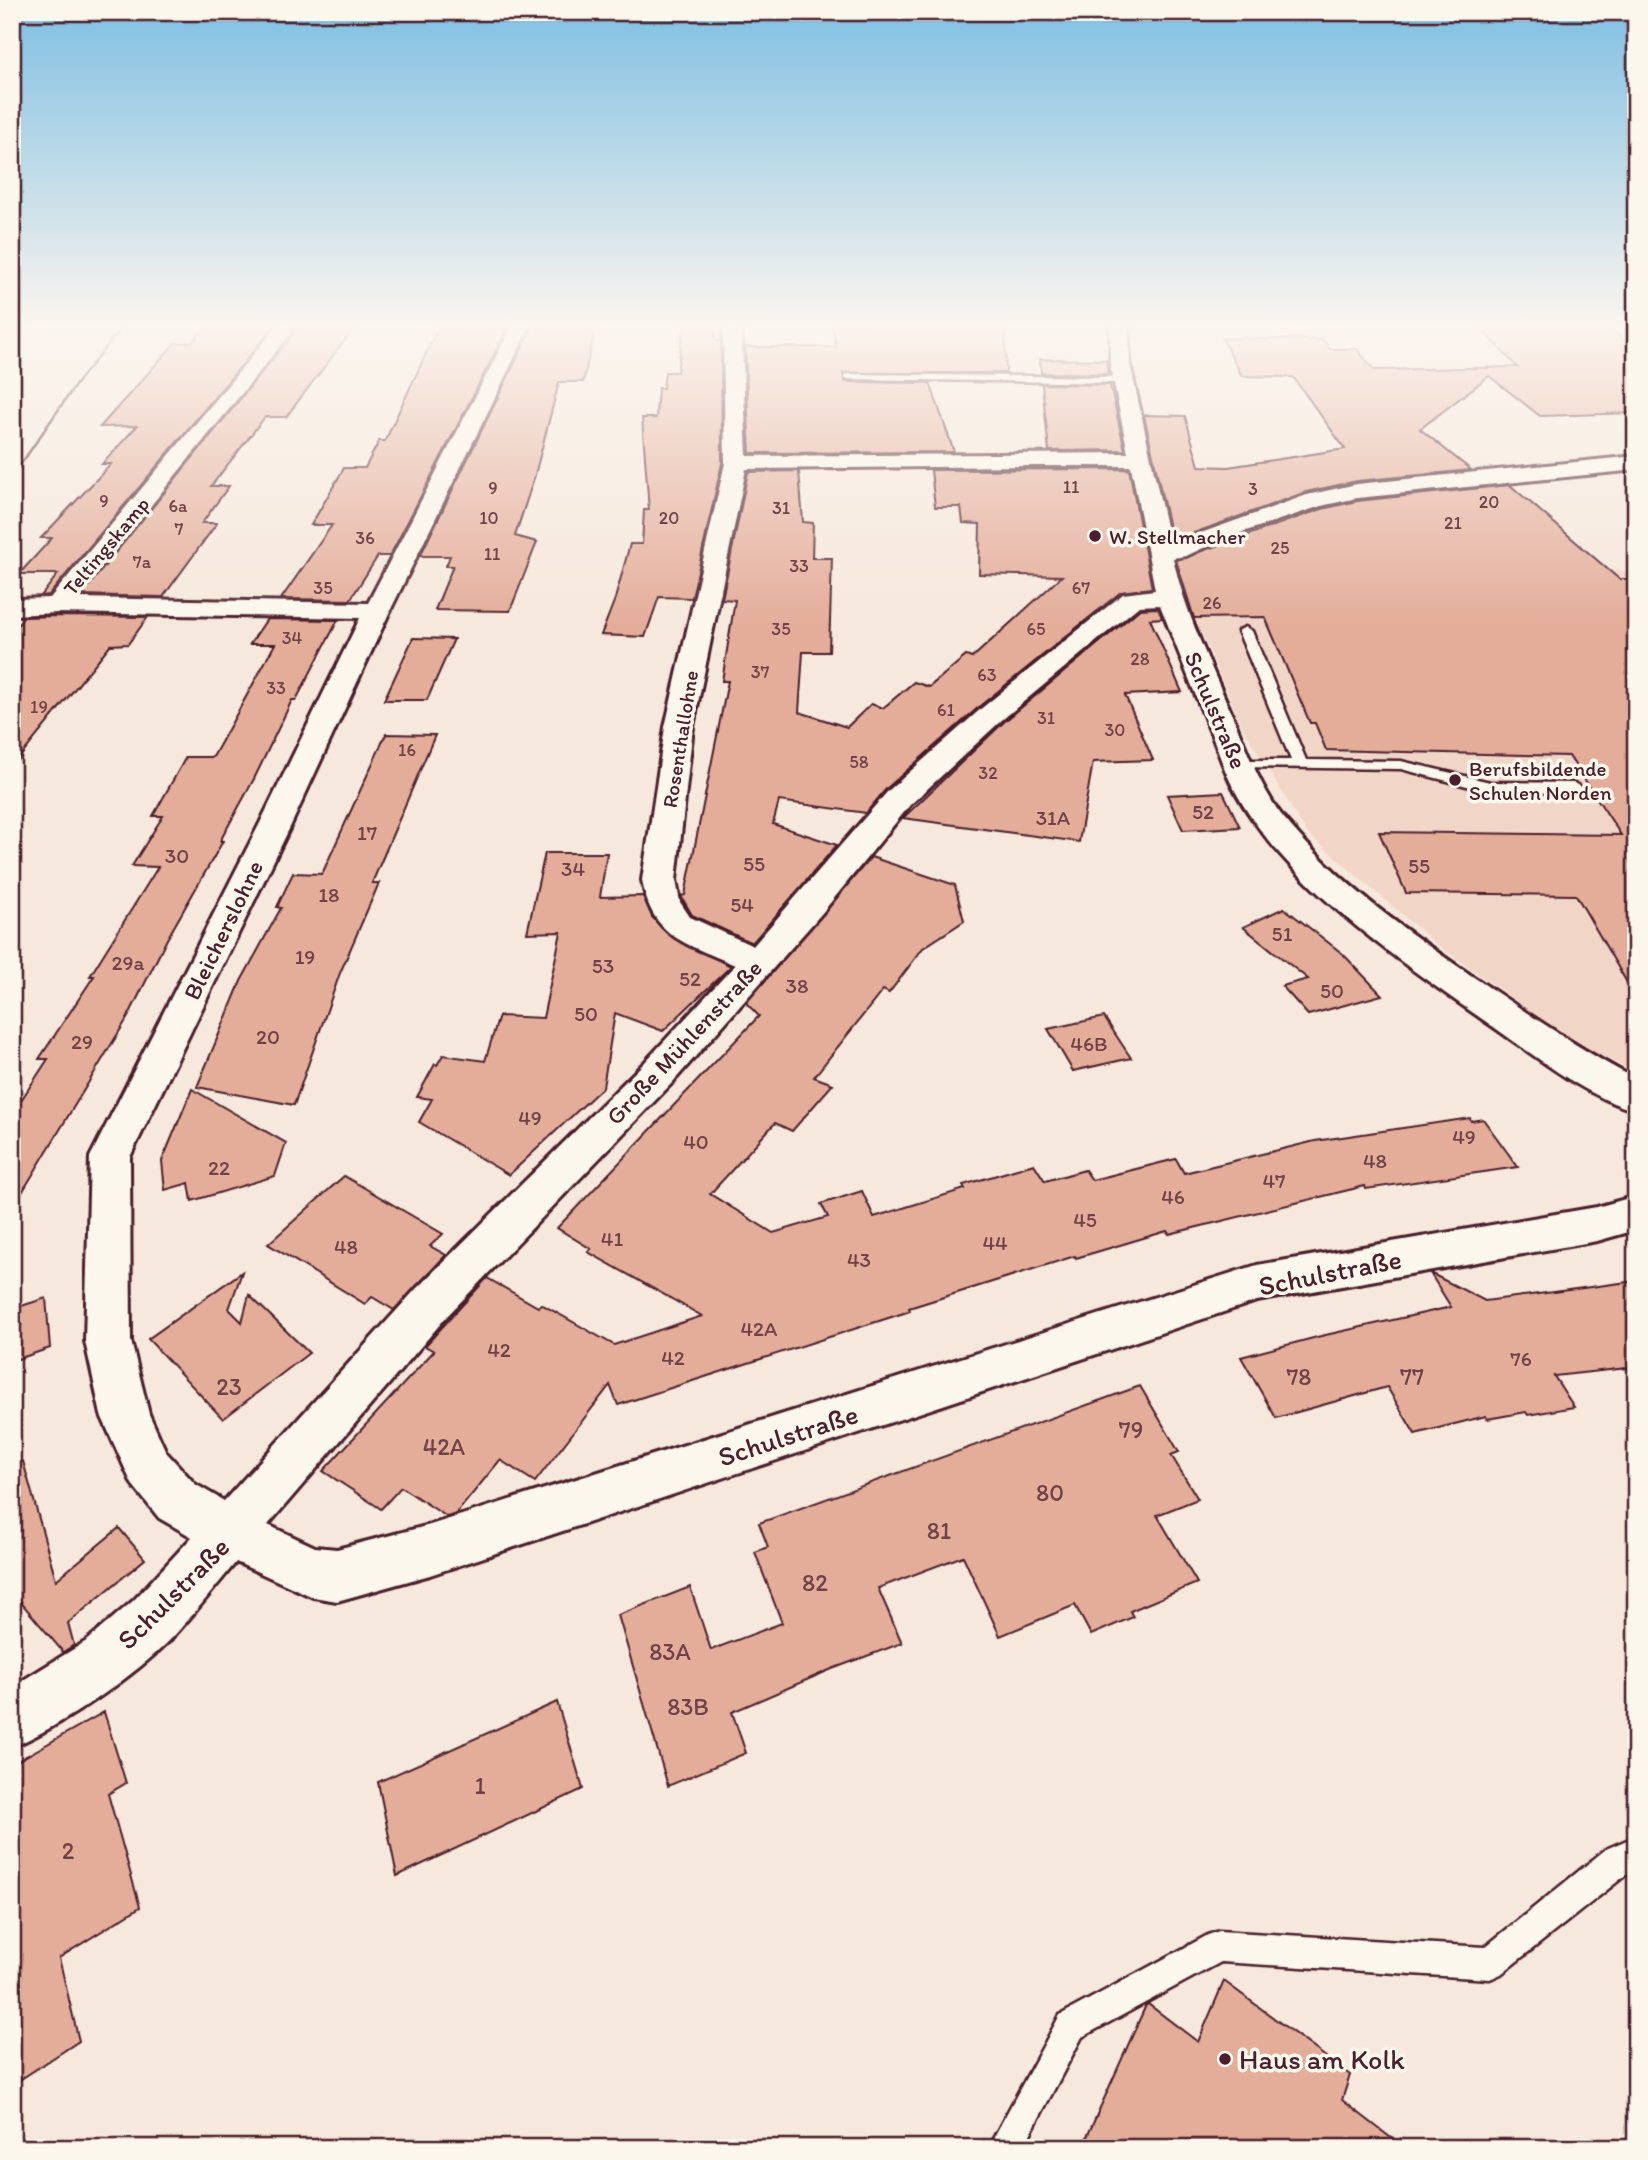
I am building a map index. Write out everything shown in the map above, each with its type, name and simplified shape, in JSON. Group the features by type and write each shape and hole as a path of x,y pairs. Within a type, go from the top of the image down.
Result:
{"street":[{"name":"Teltingskamp","path":"57,605 206,425"},
{"name":"Bleicherslohne","path":"229,1531 177,1501 149,1468 125,1415 108,1341 110,1157 471,425"},
{"name":"Rosenthallohne","path":"735,425 736,463 679,727 659,880 663,902 678,925 759,962"},
{"name":"Schulstraße","path":"1133,425 1161,551 1168,597 1248,787 1271,822 1308,863 1352,905 1433,967 1568,1060 1636,1097"},
{"path":"736,463 1026,458 1140,460"},
{"path":"1161,551 1177,551 1217,533 1315,500 1357,491 1636,463"},
{"path":"1155,524 1197,527 1217,533"},
{"name":"Große Mühlenstraße","path":"229,1531 432,1302 658,1073 759,962 899,799 993,713 1132,598 1168,597"},
{"name":"Teltingskamp","path":"12,607 57,605 377,611"},
{"name":"Schulstraße","path":"12,1718 104,1661 153,1619 229,1531 313,1572 337,1574 363,1569 430,1550 1257,1283 1597,1224 1636,1213"}],"lane":[{"path":"1245,631 1301,765"},
{"path":"1238,764 1401,765 1490,787 1574,788"},
{"path":"1004,2148 1071,2026 1219,1946 1490,1963 1617,1860 1636,1851"}],"shaded area":[{"name":"Berufsbildende Schulen Norden","path":"1420,565 1636,571 1636,1072 1577,1045 1435,943 1306,832 1243,728 1181,586 1287,584"}],"building":[{"path":"102,425 192,425 49,595 41,596 58,574 19,574 52,538 41,538 111,464 102,464 137,426 100,427"},
{"path":"219,425 259,425 211,486 229,486 202,523 217,523 163,597 81,595"},
{"path":"393,425 458,425 390,556 378,556 350,600 281,599 332,525 311,525 344,468 365,468 379,441 385,441"},
{"path":"484,425 548,425 515,536 537,542 510,611 435,610 453,566 446,566 450,556 420,556"},
{"path":"643,425 722,425 722,463 692,598 659,597 645,637 601,635 615,599 630,544 642,544 644,510 649,510"},
{"path":"749,425 945,425 954,452 750,453"},
{"path":"1046,425 1119,425 1125,450 1049,451"},
{"path":"1146,425 1187,425 1199,466 1228,467 1345,449 1328,425 1425,425 1420,429 1471,470 1357,481 1306,492 1172,541"},
{"path":"1129,469 1152,588 1121,592 981,705 886,789 866,813 779,801 773,824 837,845 752,943 692,915 681,896 685,895 728,681 722,681 735,600 722,599 748,472 799,471 803,522 813,523 812,558 832,558 829,652 803,652 799,712 847,727 871,704 883,708 914,682 929,687 966,656 972,658 1062,576 979,574 980,524 963,523 961,507 935,507 931,470"},
{"path":"1510,485 1619,579 1636,579 1636,998 1576,895 1406,893 1379,832 1621,835 1569,756 1326,750 1315,723 1310,723 1265,617 1194,618 1176,560 1322,509 1357,501"},
{"path":"1158,608 1162,618 1150,619 1182,692 1125,695 1153,760 1093,762 1079,842 903,818 1005,721 1140,609"},
{"path":"24,617 148,617 128,644 110,645 12,767 12,632"},
{"path":"267,619 338,620 296,700 292,700 220,841 223,841 167,939 128,1017 12,1209 12,1114 48,1059 39,1059 94,976 90,976 158,867 132,866 163,816 153,816 186,757 213,757 275,644 250,644"},
{"path":"413,638 454,639 427,700 384,700"},
{"path":"386,734 435,735 372,883 379,883 340,973 294,1105 197,1087 241,981 281,908 277,907 293,873 322,874"},
{"path":"1223,792 1240,827 1183,830 1167,795"},
{"path":"545,853 607,853 600,897 643,896 652,917 673,938 731,966 663,1031 615,1013 603,1087 509,1175 419,1122 432,1099 417,1097 443,1055 485,1061 499,1016 543,1018 561,932 527,933"},
{"path":"871,857 955,885 964,921 923,948 889,993 883,990 814,1077 833,1084 792,1131 775,1123 710,1194 773,1233 828,1217 821,1204 862,1191 874,1217 965,1189 963,1185 1034,1164 1045,1181 1085,1170 1092,1180 1176,1159 1184,1173 1315,1141 1470,1118 1471,1121 1483,1119 1518,1167 1366,1189 1365,1186 1169,1234 1167,1231 1076,1258 1075,1256 909,1308 910,1311 618,1405 610,1385 535,1482 500,1460 456,1514 447,1517 401,1487 381,1509 323,1471 434,1351 425,1346 487,1278 538,1307 541,1304 614,1345 702,1316 588,1252 591,1249 557,1228 759,1016 746,1003"},
{"path":"1284,908 1343,954 1382,995 1308,1015 1282,986 1308,979 1243,927"},
{"path":"1104,1017 1131,1058 1073,1071 1048,1029"},
{"path":"192,1089 286,1143 275,1176 192,1201 189,1183 165,1190 162,1161"},
{"path":"344,1176 443,1234 430,1246 446,1255 394,1310 372,1297 365,1304 268,1244"},
{"path":"242,1272 229,1309 242,1322 249,1295 309,1353 223,1419 148,1339"},
{"path":"1430,1273 1485,1301 1636,1281 1636,1367 1554,1376 1574,1407 1528,1415 1526,1412 1487,1419 1486,1416 1415,1434 1387,1387 1276,1418 1241,1357 1451,1307"},
{"path":"46,1298 50,1348 12,1361 12,1309"},
{"path":"1140,1386 1179,1452 1171,1455 1198,1499 1157,1515 1197,1583 1130,1611 1133,1617 1091,1635 1075,1605 1000,1636 963,1556 878,1588 902,1643 832,1669 732,1712 746,1753 668,1786 618,1615 690,1587 711,1650 782,1623 755,1552 768,1547 759,1523"},
{"path":"23,1461 56,1580 119,1528 145,1559 68,1623 74,1645 63,1652 12,1592 12,1463"},
{"path":"557,1702 583,1789 397,1876 378,1782"},
{"path":"104,1712 126,1783 108,1794 140,1907 59,1958 79,2041 12,2085 12,1764"},
{"name":"Haus am Kolk","path":"1224,1981 1350,2075 1342,2100 1404,2148 1082,2148 1146,2005 1198,2042"}],"railway":[{"path":"12,477 48,425"}],"place":[{"name":"W. Stellmacher","path":"1095,536"},
{"name":"Berufsbildende Schulen Norden","path":"1455,780"},
{"name":"Haus am Kolk","path":"1225,2059"}]}
